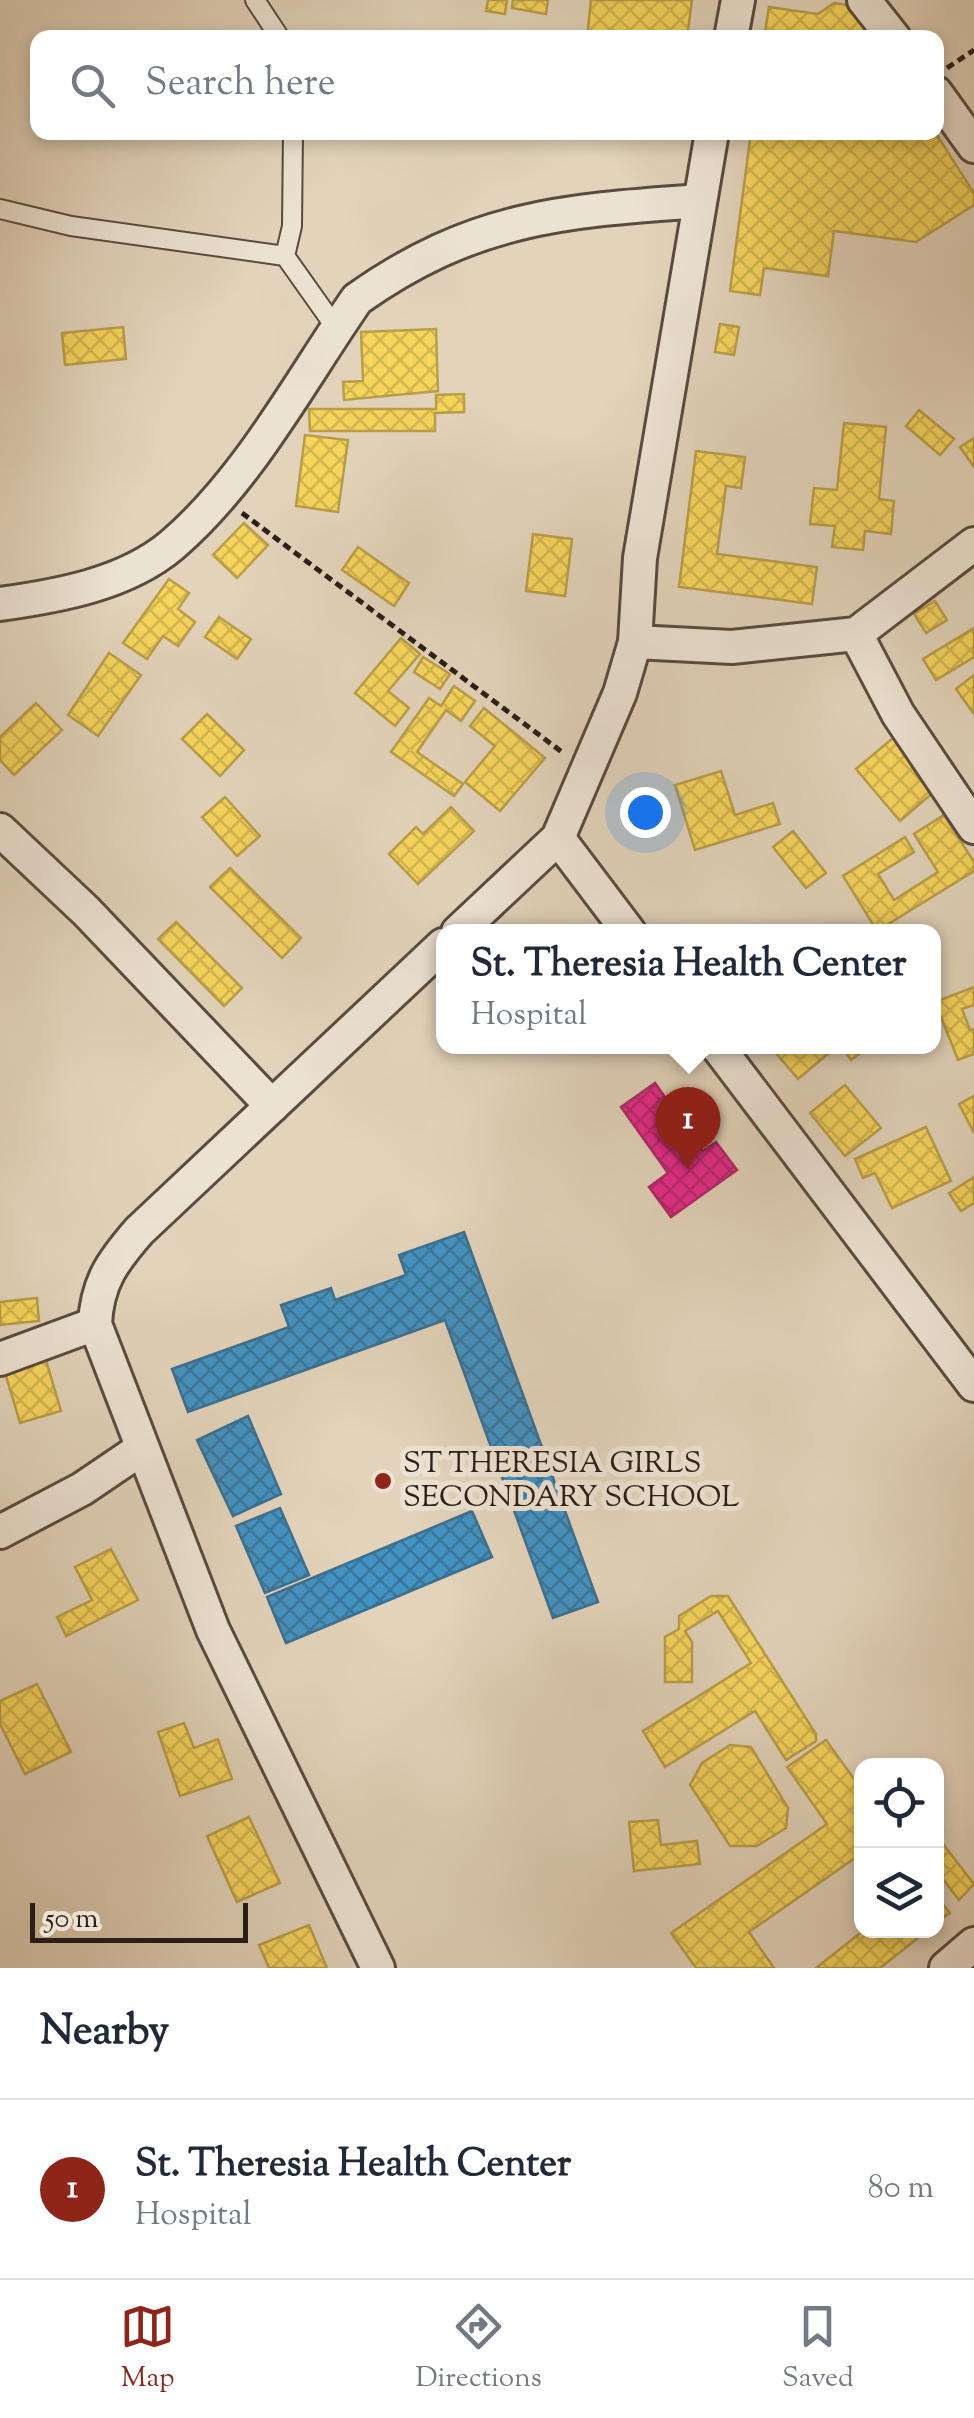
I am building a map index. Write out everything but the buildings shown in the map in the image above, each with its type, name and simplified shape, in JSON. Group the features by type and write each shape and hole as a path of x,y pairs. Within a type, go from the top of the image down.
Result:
{"street":[{"path":"732,30 738,0"},
{"path":"864,0 888,30"},
{"path":"944,103 974,146"},
{"path":"467,924 558,838 590,770 635,642 643,540 710,140"},
{"path":"0,604 56,595 127,572 170,546 220,496 356,299 388,277 500,225 572,210 699,201"},
{"path":"635,642 732,647 856,634 974,544"},
{"path":"856,634 898,714 974,827"},
{"path":"0,830 86,912 272,1106"},
{"path":"558,838 624,924"},
{"path":"378,1968 213,1630 95,1324 98,1290 108,1266 436,953"},
{"path":"723,1054 969,1371"},
{"path":"0,1360 95,1324"},
{"path":"0,1532 82,1489 141,1449"}],"lane":[{"path":"255,0 275,30"},
{"path":"293,140 292,226 286,256 336,328"},
{"path":"0,208 70,226 286,256"}],"path":[{"path":"944,70 974,50"},
{"path":"220,496 534,734 590,770"}],"place":[{"name":"St. Theresia Health Center","path":"688,1169"},
{"name":"ST THERESIA GIRLS SECONDARY SCHOOL","path":"383,1481"}]}
